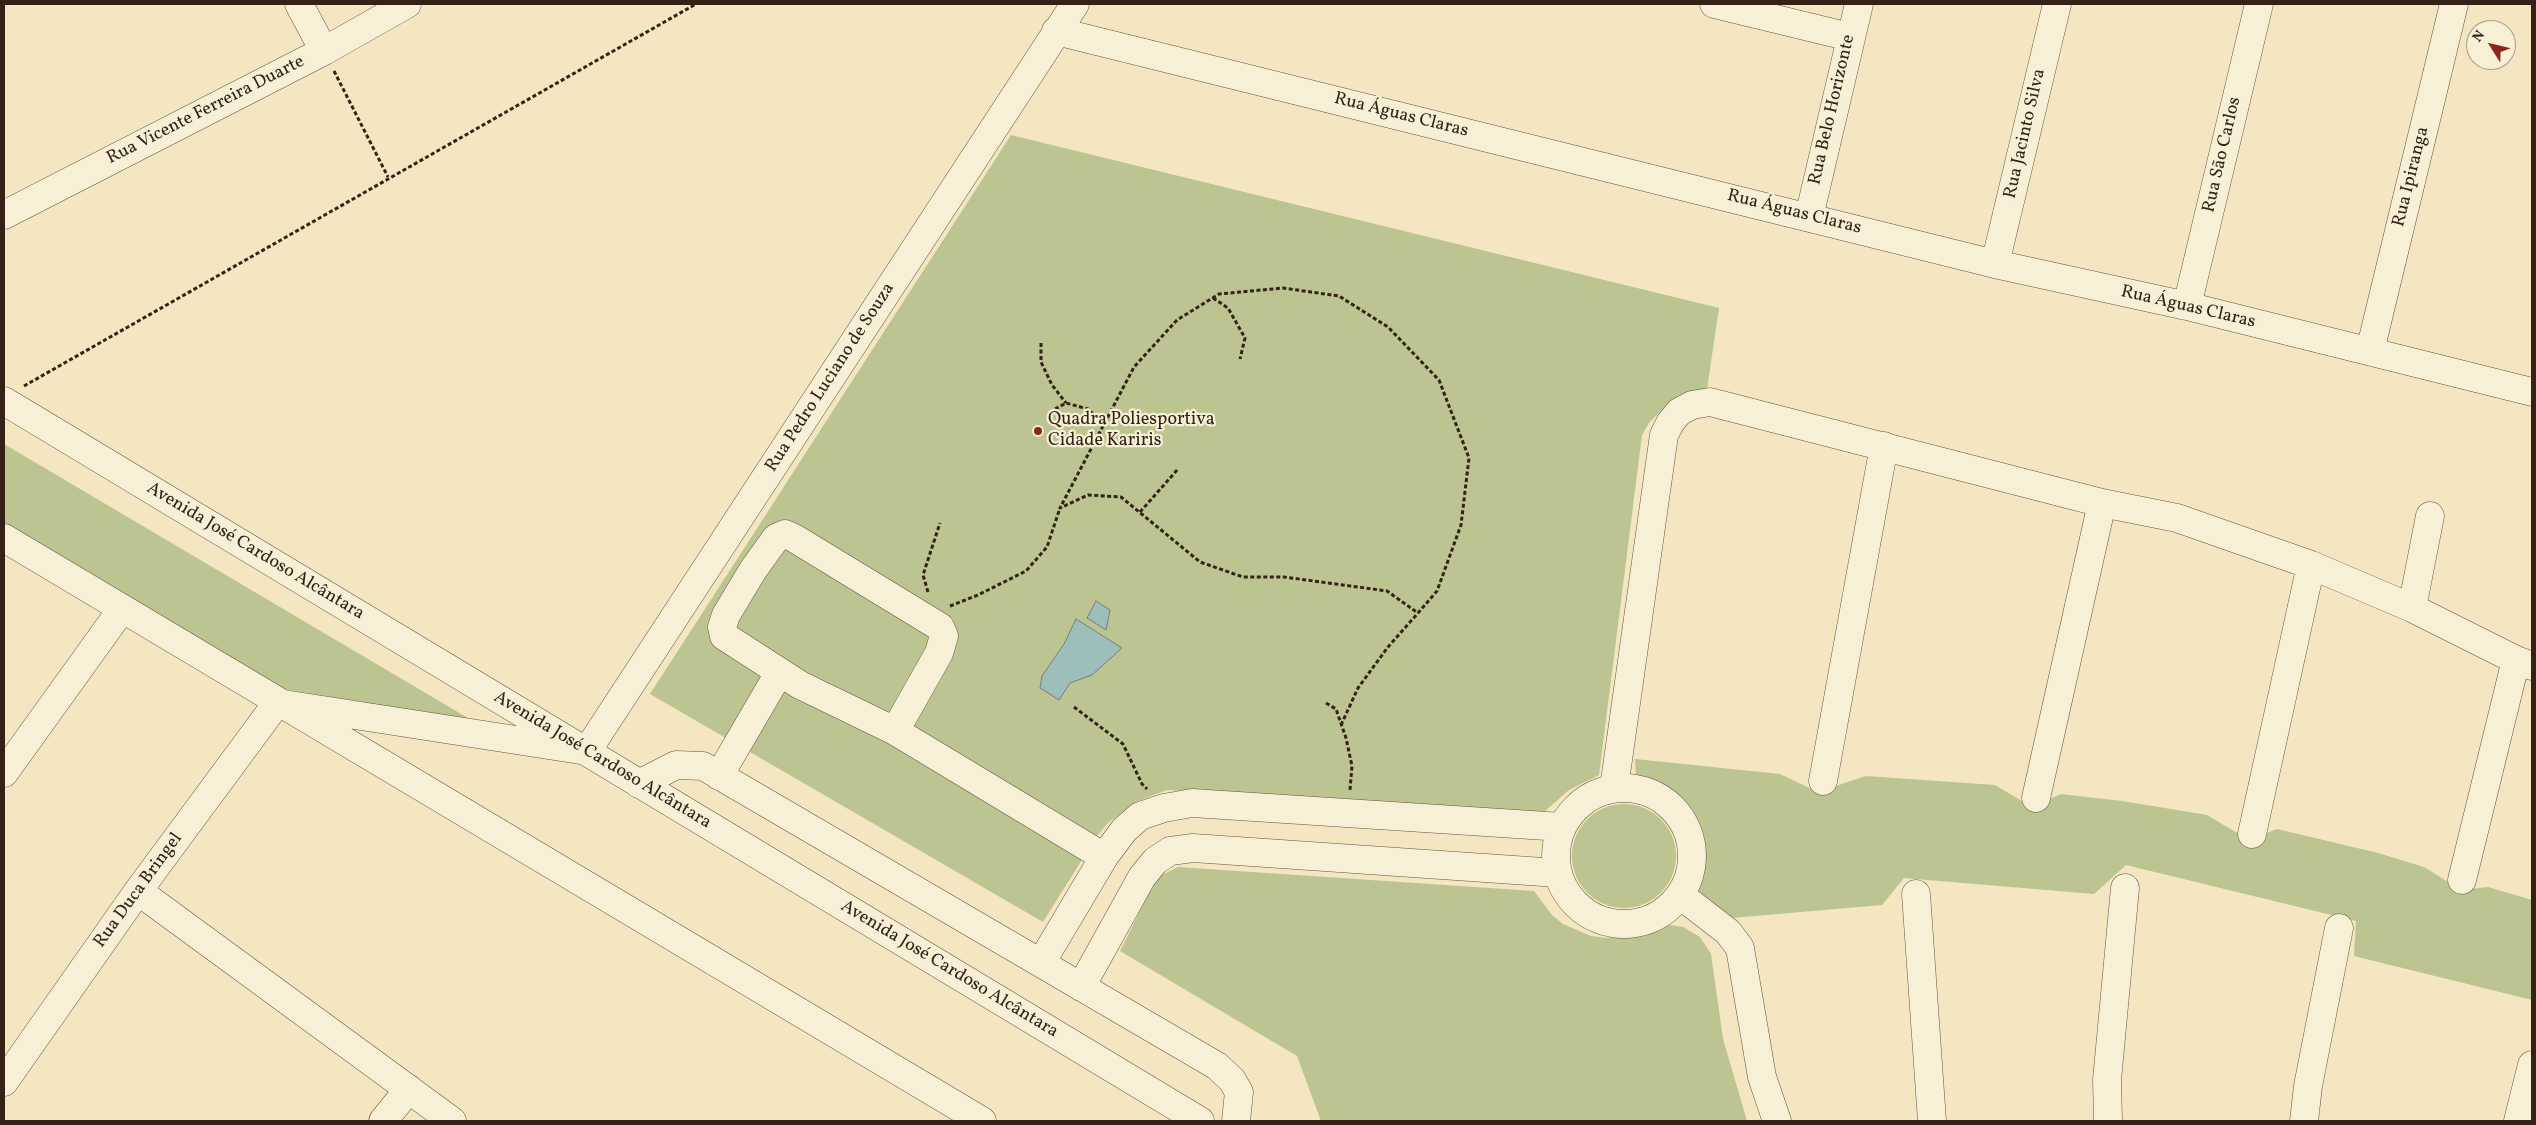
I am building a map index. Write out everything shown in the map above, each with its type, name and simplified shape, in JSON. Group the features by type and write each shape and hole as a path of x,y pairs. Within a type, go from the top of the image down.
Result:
{"street":[{"path":"299,4 324,51"},
{"name":"Rua Vicente Ferreira Duarte","path":"4,215 324,51 407,4"},
{"name":"Rua Pedro Luciano de Souza","path":"586,751 1075,4"},
{"path":"1714,4 1850,37"},
{"name":"Rua Belo Horizonte","path":"1809,217 1859,4"},
{"name":"Rua Jacinto Silva","path":"1995,264 2057,4"},
{"name":"Rua São Carlos","path":"2187,306 2259,4"},
{"name":"Rua Ipiranga","path":"2370,351 2454,4"},
{"name":"Rua Águas Claras","path":"1056,31 1995,264 2187,306 2532,392"},
{"name":"Avenida José Cardoso Alcântara","path":"12,394 639,784 1200,1121"},
{"path":"1614,788 1664,435 1670,423 1680,412 1692,405 1710,402 2102,503 2177,518 2311,564 2412,608 2524,663 2462,880"},
{"path":"1822,781 1884,446"},
{"path":"2036,798 2102,503"},
{"path":"2412,608 2430,516"},
{"path":"895,731 939,653 944,636 940,627 785,534 776,538 752,570 726,615 722,626 724,636 800,685 895,731 1104,857"},
{"path":"4,538 277,703 982,1121"},
{"path":"2252,834 2311,564"},
{"path":"4,773 122,608"},
{"path":"719,776 779,672"},
{"path":"277,703 586,751"},
{"name":"Rua Duca Bringel","path":"4,1082 138,891 277,703"},
{"path":"639,784 676,765 702,766 1217,1066 1232,1080 1239,1092 1236,1121"},
{"path":"1614,788 1637,789 1658,797 1676,811 1688,831 1692,854 1689,875 1680,895 1664,911 1644,921 1622,924 1601,920 1582,910 1567,893 1558,873 1557,852 1562,827 1574,810 1592,796 1614,788"},
{"path":"1041,963 1104,857 1124,830 1140,816 1164,808 1192,804 1562,827"},
{"path":"1081,987 1142,876 1155,861 1170,851 1193,848 1558,873"},
{"path":"2108,1121 2107,1080 2125,888"},
{"path":"138,891 452,1121"},
{"path":"1916,894 1932,1121"},
{"path":"1680,895 1728,932 1740,948 1762,1076 1777,1121"},
{"path":"2304,1121 2308,1086 2340,928"},
{"path":"2518,1121 2532,1064"},
{"path":"383,1121 409,1089"}],"path":[{"path":"12,394 388,177 696,4"},
{"path":"324,51 388,177"},
{"path":"944,604 951,606 1026,571 1047,547 1060,508 1134,366 1177,320 1219,294 1283,288 1339,296 1388,327 1439,380 1469,458 1461,525 1437,591 1388,647 1358,688 1341,725"},
{"path":"1213,298 1228,308 1242,331 1245,338 1240,359"},
{"path":"1041,343 1041,362 1052,385 1066,403 1088,409 1104,424"},
{"path":"1056,409 1066,403"},
{"path":"1140,512 1178,469"},
{"path":"1060,508 1088,495 1121,498 1200,562 1243,577 1284,577 1388,591 1418,613"},
{"path":"930,598 923,575 940,523"},
{"path":"1326,703 1336,709 1352,766 1349,813"},
{"path":"1074,707 1123,744 1142,784 1164,808"}],"green space":[{"path":"1011,135 1719,308 1707,389 1681,396 1669,402 1649,423 1642,435 1599,775 1569,790 1543,813 1167,790 1135,802 1108,823 1097,836 1043,922 650,694"},
{"path":"4,444 473,721 284,689 4,524"},
{"path":"1635,759 1780,774 1818,792 1866,776 1995,785 2032,807 2061,794 2122,801 2207,815 2249,840 2277,829 2378,853 2424,867 2461,890 2488,887 2532,900 2532,1000 2354,956 2356,921 2126,865 2094,894 1904,878 1882,905 1732,918 1696,889 1701,859 1695,829 1688,815 1671,794 1661,786 1636,775"},
{"path":"1624,804 1644,808 1661,819 1672,836 1676,856 1672,876 1661,893 1644,904 1624,908 1604,904 1587,893 1576,876 1572,856 1576,836 1587,819 1604,808"},
{"path":"1178,867 1534,891 1552,915 1563,924 1591,936 1607,938 1624,937 1654,925 1664,924 1683,927 1700,937 1711,954 1723,1039 1747,1121 1321,1121 1297,1056 1120,951 1155,881"}],"water":[{"path":"1096,601 1110,610 1106,630 1087,618"},
{"path":"1076,619 1122,648 1092,675 1070,683 1059,700 1040,688 1042,676 1064,644"}],"place":[{"name":"Quadra Poliesportiva Cidade Kariris","path":"1038,431"}]}
